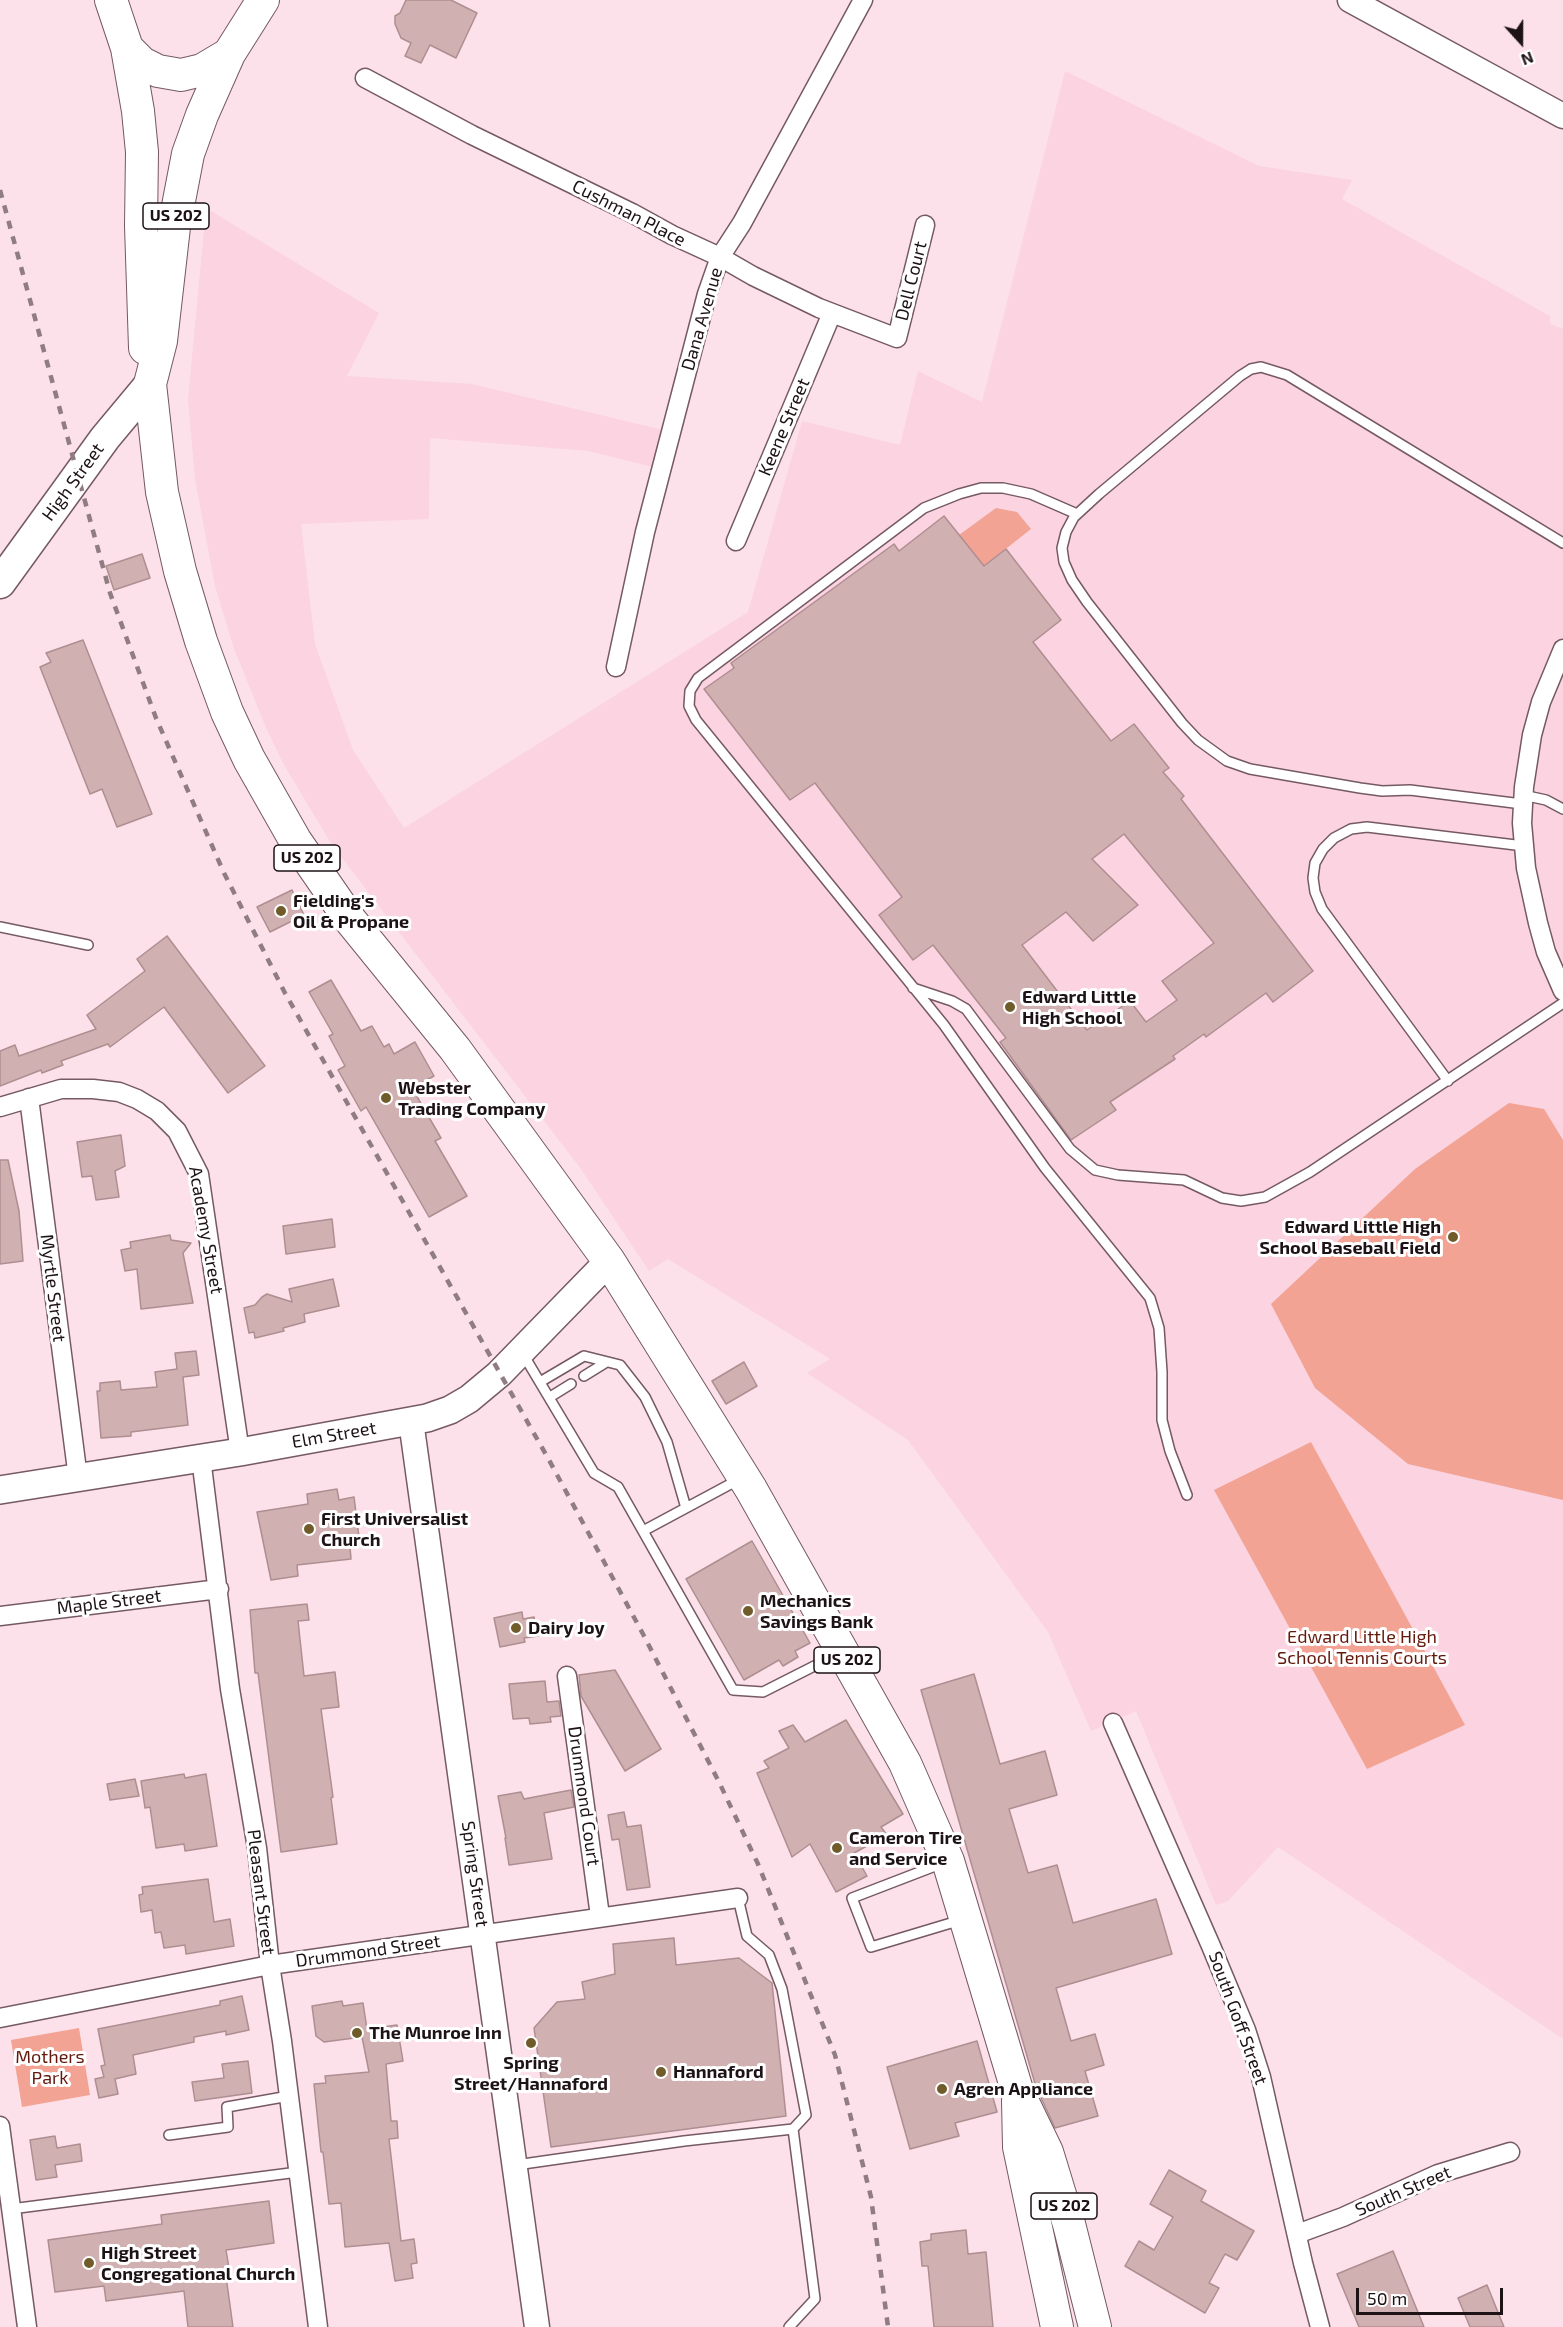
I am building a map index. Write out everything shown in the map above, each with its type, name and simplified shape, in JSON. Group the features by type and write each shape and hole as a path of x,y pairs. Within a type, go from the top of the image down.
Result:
{"highway":[{"name":"US 202","path":"111,0 127,48 138,111 142,153 144,343 162,492 180,571 201,641 227,712 272,803 322,881 351,921 454,1049 609,1261 743,1477 905,1763 948,1861 1017,2090 1047,2152 1069,2224 1095,2327"},
{"name":"US 202","path":"150,384 161,341 174,227 188,154 202,115 229,54 263,0"},
{"path":"127,48 142,63 158,71 181,75 202,70 229,54"},
{"name":"US 202","path":"1017,2090 1019,2147 1057,2327"}],"main road":[{"name":"High Street","path":"0,583 105,438 150,384"},
{"name":"Elm Street","path":"0,1490 240,1452 427,1418 450,1410 487,1386 609,1261"}],"street":[{"name":"Dana Avenue","path":"616,667 645,532 707,294 720,257 742,223 863,0"},
{"path":"1350,0 1563,116"},
{"name":"Cushman Place","path":"365,78 472,135 720,257 753,276 832,313 897,338"},
{"name":"Dell Court","path":"897,338 925,225"},
{"name":"Keene Street","path":"736,541 832,313"},
{"path":"1563,649 1541,702 1526,765 1523,800 1526,868 1546,952 1563,991"},
{"name":"Academy Street","path":"0,1107 62,1089 119,1092 137,1099 157,1112 177,1131 200,1174 240,1452"},
{"name":"Myrtle Street","path":"29,1098 78,1478"},
{"name":"Spring Street","path":"411,1421 537,2327"},
{"name":"Pleasant Street","path":"201,1458 230,1689 256,1848 318,2327"},
{"name":"Maple Street","path":"0,1616 219,1588"},
{"name":"Drummond Court","path":"567,1676 600,1916"},
{"name":"South Goff Street","path":"1113,1723 1246,2030 1261,2077 1320,2327"},
{"name":"Drummond Street","path":"0,2018 270,1965 738,1898"},
{"path":"0,2126 27,2327"},
{"name":"South Street","path":"1297,2234 1343,2217 1438,2174 1510,2152"}],"lane":[{"path":"1563,543 1287,375 1262,367 1251,369 1240,376 1077,514 1066,532 1062,548 1064,562 1072,580 1198,740 1227,760 1250,769 1360,788 1546,800 1563,809"},
{"path":"1077,514 1031,494 1003,488 981,488 924,508 698,678 690,691 689,706 696,720 944,1025 1046,1168 1150,1298 1159,1328 1162,1420 1170,1451 1187,1495"},
{"path":"1448,1081 1322,909 1315,892 1313,878 1316,863 1323,849 1334,838 1352,830 1367,827 1524,846"},
{"path":"0,927 88,945"},
{"path":"913,988 952,1001 966,1009 1070,1149 1095,1170 1118,1175 1184,1179 1222,1198 1241,1201 1265,1197 1284,1188 1563,1004"},
{"path":"522,1352 594,1473 618,1487 733,1690 763,1692 843,1652"},
{"path":"540,1382 584,1356 620,1365 645,1397 667,1442 686,1508"},
{"path":"584,1376 605,1363"},
{"path":"550,1397 571,1384"},
{"path":"643,1531 743,1477"},
{"path":"948,1861 852,1898 871,1947 966,1919"},
{"path":"516,2165 684,2141 793,2129 806,2115 782,1989 769,1955 747,1936 738,1898"},
{"path":"169,2135 228,2127 227,2107 289,2096"},
{"path":"789,2327 814,2299 793,2129"},
{"path":"11,2209 298,2172"}],"shaded area":[{"name":"Edward Little High School","path":"1065,71 1259,166 1352,180 1342,199 1550,316 1550,324 1563,329 1563,2039 1278,1847 1228,1901 1216,1905 1136,1711 1091,1731 1048,1632 908,1440 807,1373 830,1359 668,1259 649,1271 581,1169 332,845 284,765 267,730 234,649 215,586 195,479 188,400 206,208 379,313 347,376 472,384 663,430 653,467 588,451 430,438 429,519 301,524 315,644 353,750 404,828 748,612 802,421 900,445 918,371 982,402"}],"green space":[{"path":"996,508 1017,512 1031,529 984,566 959,535"},
{"name":"Edward Little High School Baseball Field","path":"1509,1103 1544,1109 1563,1140 1563,1500 1408,1464 1315,1388 1271,1304 1415,1169"},
{"name":"Edward Little High School Tennis Courts","path":"1311,1442 1465,1725 1367,1769 1214,1490"},
{"name":"Mothers Park","path":"79,2028 90,2095 22,2107 11,2040"}],"building":[{"path":"406,0 451,0 477,13 456,58 430,45 421,63 405,56 411,43 401,38 395,24 395,16 400,13"},
{"name":"Edward Little High School","path":"944,516 984,566 1006,549 1061,620 1033,642 1111,741 1134,724 1169,768 1163,772 1184,796 1181,799 1313,971 1273,1002 1266,993 1206,1037 1204,1034 1173,1056 1175,1059 1110,1102 1116,1110 1071,1140 1000,1042 1006,1038 933,945 913,960 879,915 902,897 815,783 790,800 704,689 734,668 731,663 894,544 899,551","holes":["1124,834 1214,943 1162,981 1177,1000 1146,1022 1130,1001 1087,1030 1022,945 1066,912 1093,941 1138,905 1092,859"]},
{"path":"142,554 150,578 114,590 106,566"},
{"path":"83,640 152,814 117,827 102,789 90,794 40,667 51,662 46,653"},
{"name":"Fielding's Oil & Propane","path":"292,890 304,915 270,932 257,907"},
{"path":"167,936 265,1066 228,1093 164,1007 110,1047 108,1044 61,1061 63,1065 42,1073 41,1070 0,1086 0,1051 15,1045 19,1056 96,1029 87,1015 145,971 137,959"},
{"name":"Webster Trading Company","path":"331,980 361,1031 372,1026 384,1047 389,1044 394,1054 415,1042 434,1076 412,1088 441,1138 435,1141 467,1196 429,1217 366,1107 361,1111 338,1070 345,1066 329,1036 333,1034 309,992"},
{"path":"121,1135 125,1166 115,1171 119,1197 96,1200 92,1176 82,1177 77,1142"},
{"path":"0,1160 8,1160 19,1211 23,1261 0,1264"},
{"path":"332,1219 335,1247 286,1254 283,1226"},
{"path":"170,1235 171,1240 191,1243 183,1253 193,1303 141,1309 137,1269 125,1271 121,1250 131,1248 130,1242"},
{"path":"333,1279 339,1306 304,1314 305,1322 283,1328 284,1331 255,1338 254,1332 249,1333 244,1308 255,1305 267,1294 292,1302 289,1289"},
{"path":"196,1351 199,1375 183,1377 188,1425 131,1432 131,1436 101,1438 97,1391 100,1391 100,1383 120,1381 121,1390 157,1387 155,1372 177,1369 175,1353"},
{"path":"744,1362 757,1386 726,1404 712,1381"},
{"name":"First Universalist Church","path":"337,1489 339,1500 354,1497 360,1545 350,1547 351,1559 297,1565 298,1576 271,1580 257,1512 308,1504 307,1494"},
{"name":"Mechanics Savings Bank","path":"752,1541 810,1643 795,1651 798,1657 783,1666 779,1660 744,1680 686,1579"},
{"path":"307,1604 309,1620 298,1621 304,1676 335,1672 339,1707 321,1709 337,1844 281,1852 258,1673 255,1673 250,1610"},
{"name":"Dairy Joy","path":"522,1612 523,1619 534,1617 538,1636 524,1638 525,1642 500,1647 494,1618"},
{"path":"615,1670 661,1749 625,1771 581,1696 579,1675"},
{"path":"974,1674 1000,1764 1045,1751 1057,1795 1009,1809 1028,1873 1057,1865 1073,1923 1156,1899 1172,1954 1056,1988 1071,2041 1095,2034 1104,2065 1085,2071 1098,2116 1055,2128 1036,2087 921,1690"},
{"path":"545,1681 547,1702 559,1701 561,1716 550,1717 551,1722 530,1724 529,1718 513,1719 509,1684"},
{"path":"846,1720 903,1814 881,1827 887,1835 854,1853 867,1876 836,1892 810,1844 792,1857 757,1773 769,1768 764,1761 789,1748 779,1731 793,1725 805,1742"},
{"path":"184,1774 185,1778 206,1774 217,1846 185,1851 184,1844 156,1848 150,1807 145,1808 141,1781"},
{"path":"135,1779 139,1796 110,1800 107,1784"},
{"path":"571,1790 574,1807 544,1813 552,1859 509,1865 498,1796 521,1792 524,1799"},
{"path":"624,1812 627,1827 641,1825 650,1887 627,1890 619,1839 612,1840 608,1815"},
{"path":"208,1879 214,1922 230,1919 234,1946 186,1954 185,1945 164,1948 161,1932 155,1933 152,1910 141,1912 139,1895 143,1894 142,1887"},
{"name":"Hannaford","path":"674,1938 676,1965 739,1958 772,1983 786,2116 551,2147 534,2028 557,2002 585,1999 582,1982 615,1974 613,1944"},
{"path":"242,1996 249,2030 226,2035 226,2031 194,2037 194,2042 133,2055 136,2074 115,2079 118,2094 99,2098 95,2079 104,2077 101,2066 105,2065 98,2029 220,2005 220,2001"},
{"path":"342,2001 343,2006 363,2003 367,2029 397,2025 403,2061 386,2064 391,2121 397,2121 398,2138 389,2139 401,2241 414,2239 417,2263 411,2264 413,2278 395,2281 389,2243 345,2247 341,2203 329,2204 314,2084 326,2083 325,2076 369,2072 362,2037 324,2042 316,2036 312,2006"},
{"name":"Agren Appliance","path":"977,2041 997,2112 955,2123 959,2136 910,2149 887,2067"},
{"path":"248,2061 252,2093 195,2101 192,2082 224,2078 222,2064"},
{"path":"55,2136 57,2148 80,2144 82,2161 55,2165 57,2177 36,2180 30,2140"},
{"path":"1169,2170 1206,2191 1201,2201 1254,2231 1237,2260 1225,2254 1209,2283 1219,2288 1205,2313 1125,2266 1139,2241 1154,2250 1173,2217 1150,2204"},
{"name":"High Street Congregational Church","path":"269,2201 274,2243 226,2250 229,2268 225,2269 233,2327 188,2327 184,2291 106,2301 104,2286 55,2292 48,2240 162,2224 161,2215"},
{"path":"966,2230 968,2254 986,2252 993,2327 934,2327 928,2266 922,2266 920,2242 931,2240 931,2234"},
{"path":"1393,2251 1424,2327 1359,2327 1337,2274"},
{"path":"1487,2285 1504,2327 1470,2327 1458,2298"}],"railway":[{"path":"0,190 110,593 156,718 224,873 285,993 549,1460 643,1634 758,1864 835,2055 871,2197 888,2327"}],"place":[{"name":"Fielding's Oil & Propane","path":"281,911"},
{"name":"Edward Little High School","path":"1010,1007"},
{"name":"Webster Trading Company","path":"386,1098"},
{"name":"Edward Little High School Baseball Field","path":"1453,1237"},
{"name":"First Universalist Church","path":"309,1529"},
{"name":"Mechanics Savings Bank","path":"748,1611"},
{"name":"Dairy Joy","path":"516,1628"},
{"name":"Cameron Tire and Service","path":"837,1848"},
{"name":"The Munroe Inn","path":"357,2033"},
{"name":"Spring Street/Hannaford","path":"531,2043"},
{"name":"Hannaford","path":"661,2072"},
{"name":"Agren Appliance","path":"942,2089"},
{"name":"High Street Congregational Church","path":"89,2263"}]}
